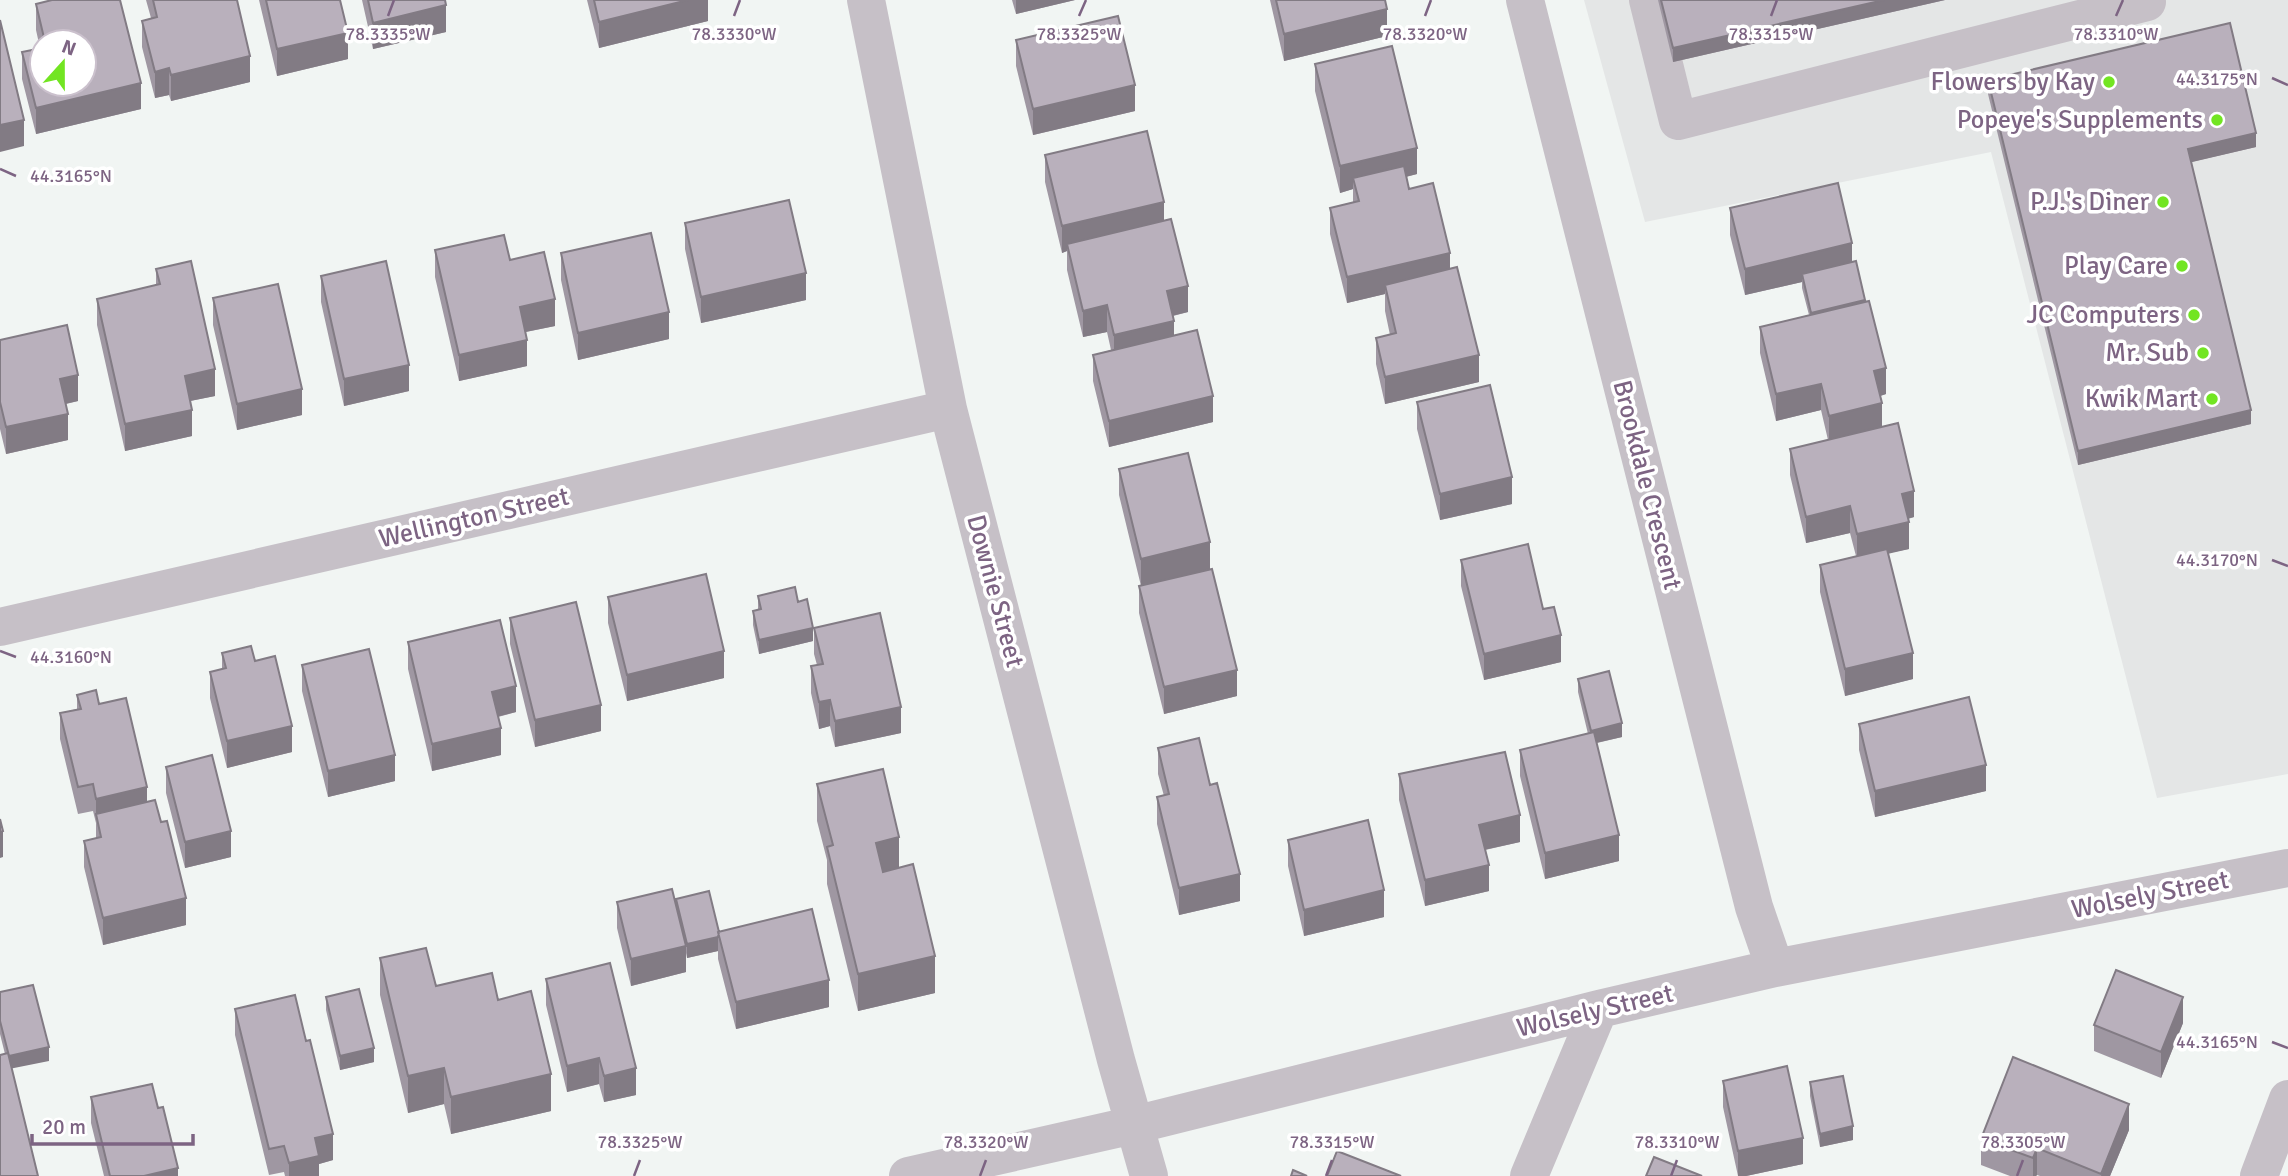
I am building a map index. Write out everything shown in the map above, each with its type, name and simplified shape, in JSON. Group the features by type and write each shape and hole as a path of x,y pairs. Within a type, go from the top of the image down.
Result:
{"street":[{"name":"Downie Street","path":"866,0 948,409 1149,1176"},
{"name":"Brookdale Crescent","path":"1525,0 1754,907 1775,968"},
{"path":"1648,0 1678,121 2150,1"},
{"name":"Wellington Street","path":"0,627 948,409"},
{"name":"Wolsely Street","path":"908,1176 1134,1125 1775,968 2288,868"},
{"path":"1529,1176 1599,1009"},
{"path":"2259,1176 2288,1099"}],"shaded area":[{"path":"1584,0 2288,0 2288,774 2157,798 1991,152 1645,222"}],"building":[{"path":"52,0 120,0 141,83 98,93 98,28 42,28 36,4"},
{"path":"153,0 237,0 250,56 171,75 169,68 155,72 142,21 157,17"},
{"path":"266,0 340,0 348,33 277,49"},
{"path":"368,0 445,0 446,5 373,23"},
{"path":"594,0 688,0 599,22"},
{"path":"1276,0 1385,0 1387,9 1284,34"},
{"path":"1661,0 1884,0 1673,48"},
{"path":"1118,16 1135,85 1033,109 1016,40"},
{"path":"0,20 24,120 0,125"},
{"path":"2230,23 2256,133 2188,149 2251,410 2078,451 1988,80"},
{"path":"1392,46 1417,148 1340,166 1315,64"},
{"path":"28,51 28,76 22,52"},
{"path":"34,98 78,98 36,108"},
{"path":"1147,131 1164,202 1062,226 1045,155"},
{"path":"1404,166 1409,189 1433,183 1450,253 1347,277 1330,208 1359,201 1353,178"},
{"path":"1838,183 1852,243 1745,269 1730,208"},
{"path":"789,200 806,273 701,297 685,223"},
{"path":"1171,219 1188,286 1167,291 1174,321 1114,335 1107,305 1083,311 1067,244"},
{"path":"651,233 669,312 578,333 561,253"},
{"path":"504,235 510,260 544,252 555,299 520,307 527,340 459,355 435,250"},
{"path":"191,261 215,369 185,376 192,410 125,424 97,299 160,284 156,269"},
{"path":"386,261 409,365 344,379 321,276"},
{"path":"1856,261 1865,300 1811,313 1802,274"},
{"path":"1457,267 1479,355 1385,377 1376,338 1396,333 1385,285"},
{"path":"278,284 302,389 237,404 213,298"},
{"path":"1869,301 1886,368 1874,371 1882,403 1829,416 1821,384 1776,394 1760,327"},
{"path":"67,325 78,375 60,379 68,414 6,427 0,402 0,340"},
{"path":"1197,330 1213,396 1109,421 1093,355"},
{"path":"1490,385 1512,477 1440,494 1417,402"},
{"path":"1898,423 1914,491 1902,494 1909,522 1857,534 1850,506 1806,517 1790,449"},
{"path":"1188,453 1210,542 1141,559 1119,469"},
{"path":"1528,544 1543,609 1554,607 1561,635 1484,654 1461,560"},
{"path":"1887,549 1913,653 1845,669 1820,565"},
{"path":"1212,569 1237,670 1164,687 1139,586"},
{"path":"706,574 724,651 627,675 608,597"},
{"path":"795,587 798,602 807,599 813,628 759,640 753,611 761,609 758,596"},
{"path":"576,602 601,705 535,720 510,618"},
{"path":"880,613 901,707 835,721 830,700 819,702 811,666 823,664 814,628"},
{"path":"500,620 516,686 492,692 501,728 432,744 408,642"},
{"path":"251,646 255,661 275,656 292,726 227,741 210,672 226,668 222,653"},
{"path":"369,649 395,755 328,771 302,665"},
{"path":"1609,671 1622,723 1591,731 1578,679"},
{"path":"96,690 99,704 126,698 147,787 96,799 93,784 78,787 60,713 81,709 77,695"},
{"path":"1969,697 1986,765 1875,791 1859,724"},
{"path":"1594,732 1619,835 1545,853 1520,750"},
{"path":"1199,738 1210,785 1217,783 1240,874 1179,888 1157,797 1169,794 1158,748"},
{"path":"1505,752 1520,815 1479,825 1489,865 1425,880 1399,774"},
{"path":"212,755 231,831 185,842 166,767"},
{"path":"883,769 899,837 876,843 883,872 913,864 935,956 858,974 827,847 833,845 817,784"},
{"path":"155,800 161,822 167,821 186,898 103,918 84,841 101,837 96,814"},
{"path":"1368,820 1384,890 1304,910 1288,840"},
{"path":"672,889 686,946 631,959 617,902"},
{"path":"709,891 718,937 687,944 676,899"},
{"path":"812,909 829,980 736,1002 718,932"},
{"path":"426,948 436,986 492,973 498,1000 531,991 551,1074 451,1097 444,1068 408,1076 380,958"},
{"path":"610,963 636,1068 604,1076 599,1058 567,1066 546,979"},
{"path":"2116,970 2183,997 2161,1052 2094,1025"},
{"path":"33,985 49,1047 9,1056 0,1021 0,992"},
{"path":"359,989 374,1048 340,1056 326,997"},
{"path":"295,995 306,1041 310,1040 333,1134 315,1138 319,1156 289,1163 284,1146 269,1149 235,1009"},
{"path":"8,1053 38,1176 0,1176 0,1055"},
{"path":"2013,1057 2129,1104 2101,1174 2037,1148 2033,1158 1981,1139"},
{"path":"1787,1066 1803,1138 1738,1151 1723,1081"},
{"path":"1843,1076 1853,1126 1820,1134 1810,1082"},
{"path":"152,1084 158,1108 163,1107 178,1168 144,1176 110,1176 91,1097"},
{"path":"1337,1151 1401,1176 1327,1176"},
{"path":"1654,1157 1702,1176 1646,1176"},
{"path":"1293,1170 1307,1176 1291,1176"}],"place":[{"name":"Flowers by Kay","path":"2109,82"},
{"name":"Popeye's Supplements","path":"2217,120"},
{"name":"P.J.'s Diner","path":"2163,202"},
{"name":"Play Care","path":"2182,266"},
{"name":"JC Computers","path":"2194,315"},
{"name":"Mr. Sub","path":"2203,353"},
{"name":"Kwik Mart","path":"2212,399"}]}
